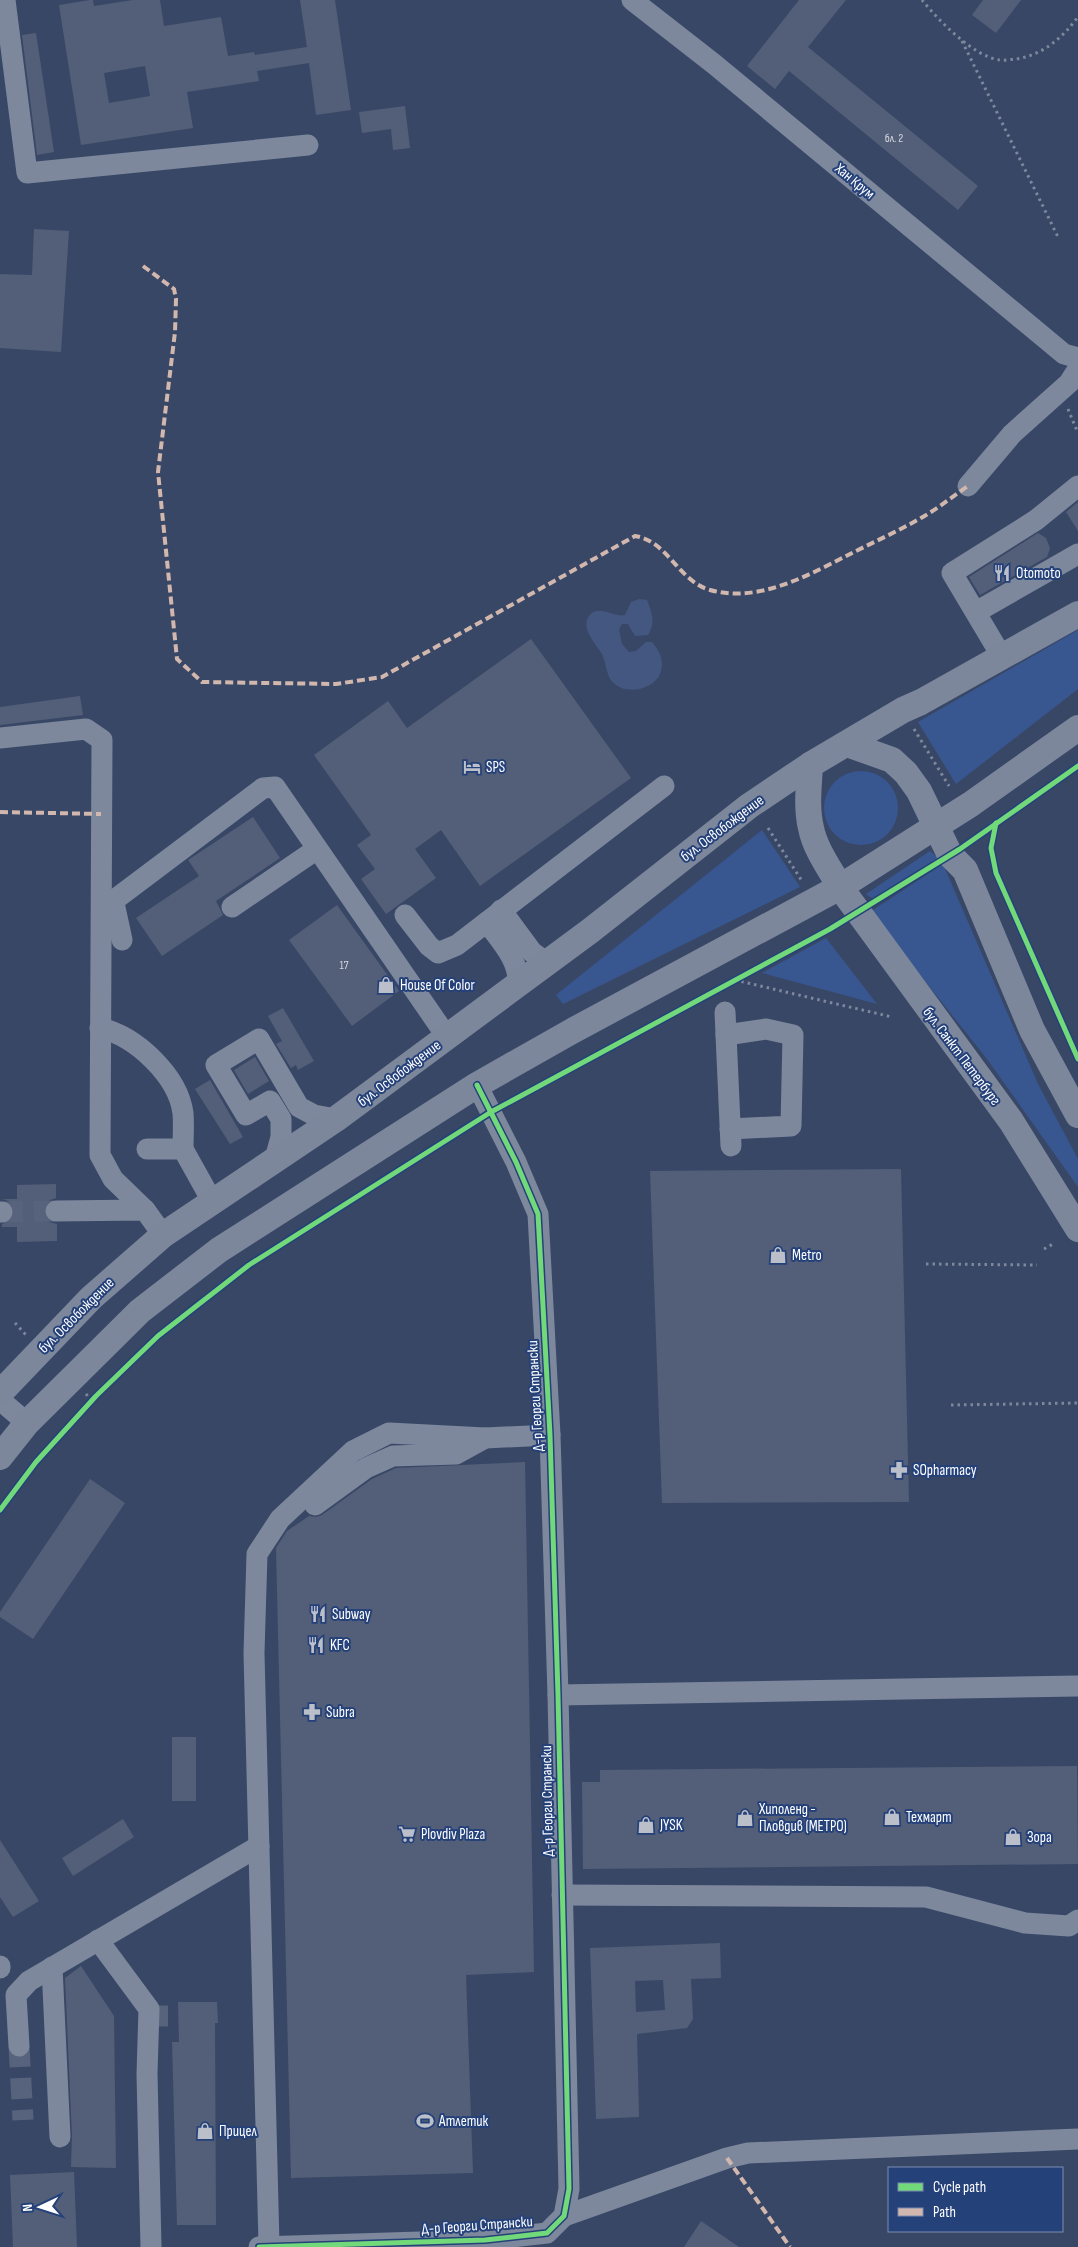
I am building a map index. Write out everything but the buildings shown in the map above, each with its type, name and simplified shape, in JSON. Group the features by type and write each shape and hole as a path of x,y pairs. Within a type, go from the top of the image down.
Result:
{"main road":[{"path":"847,744 903,710 921,702 1078,614"},
{"path":"0,1457 27,1423 140,1311 218,1250 477,1085 574,1030 840,888 971,804 1078,728"},
{"path":"847,744 892,760 906,773 919,791 950,855 965,870 1032,1030 1078,1115"},
{"name":"бул. Освобождение","path":"0,1393 90,1298 163,1235 336,1119 547,963 749,806 810,765 847,744"},
{"name":"бул. Санкт Петербург","path":"810,765 808,810 811,829 820,851 840,888 1010,1121 1078,1229"}],"street":[{"path":"5,0 27,173 308,145"},
{"name":"Хан Крум","path":"632,0 714,64 1064,354 1078,358"},
{"path":"968,486 1012,434 1069,383 1078,369"},
{"path":"1002,657 952,573 1036,520 1078,486"},
{"path":"976,612 1078,554"},
{"path":"0,738 86,729 102,740 100,1155 113,1179 145,1210 163,1235"},
{"path":"405,915 429,946 438,953 456,945 664,786"},
{"path":"122,940 114,903 117,898 263,788 275,787 447,1037"},
{"path":"232,907 316,848"},
{"path":"494,916 532,952 547,963"},
{"path":"494,916 518,971 518,983"},
{"path":"725,1012 730,1138 791,1126 792,1035 766,1029 726,1035"},
{"path":"100,1028 114,1032 161,1066 175,1089 183,1112 183,1149 212,1201"},
{"path":"275,1159 281,1137 281,1119 270,1101 246,1115 216,1065 258,1039 299,1107 314,1115 336,1119"},
{"name":"Д-р Георги Странски","path":"264,2246 485,2240 547,2233 564,2216 569,2188 558,1695 550,1436 538,1214 516,1162 477,1085"},
{"path":"147,1149 183,1149"},
{"path":"56,1211 145,1210"},
{"path":"0,1400 27,1423"},
{"path":"264,2246 259,1846 254,1653 257,1554 280,1519 353,1451 390,1433 485,1438 550,1436"},
{"path":"315,1506 366,1468 393,1456 456,1454 485,1438"},
{"path":"558,1695 1078,1686"},
{"path":"20,2046 16,1995 29,1981 259,1846"},
{"path":"562,1896 926,1897 1025,1923 1069,1926 1078,1920"},
{"path":"98,1940 149,2009 147,2074 151,2247"},
{"path":"52,1967 60,2137"},
{"path":"564,2216 718,2161 748,2153 1078,2139"}],"path":[{"path":"922,0 940,22 962,41 1000,60 1028,57 1051,46 1066,33 1078,17"},
{"path":"962,41 1058,237"},
{"path":"911,725 948,786"},
{"path":"768,828 802,881"},
{"path":"726,985 743,976"},
{"path":"735,980 892,1018"},
{"path":"1044,1249 1053,1244"},
{"path":"926,1264 1037,1265"},
{"path":"86,1408 96,1396"},
{"path":"951,1405 1078,1402"}],"shaded area":[{"path":"639,599 647,600 652,614 652,626 648,635 635,636 628,624 622,624 619,629 622,644 629,652 636,651 646,642 652,642 659,653 662,665 660,674 651,684 644,688 629,690 616,685 611,680 602,654 592,640 586,623 592,613 596,611 625,615 631,602"},
{"path":"1078,630 1078,689 956,784 918,722"},
{"path":"861,771 875,774 887,782 895,794 898,808 895,822 887,834 875,842 861,845 847,842 835,834 827,822 824,808 827,794 835,782 847,774"},
{"path":"762,830 800,887 563,1004 556,995"},
{"path":"930,851 939,859 873,899 866,894"},
{"path":"943,864 1038,1084 1078,1159 1078,1187 987,1059 870,912"},
{"path":"826,938 877,1004 762,973"}],"tunnel":[{"path":"2,1212 56,1211"},
{"path":"149,2016 168,2016"},
{"path":"19,2046 23,2120"}],"marked path":[{"path":"143,266 174,289 176,299 175,332 158,472 177,659 202,682 336,684 382,677 635,536 646,539 656,545 689,578 710,590 729,593 767,590 804,577 905,527 933,511 968,486"},
{"path":"0,812 101,814"},
{"path":"727,2158 790,2247"}],"cycle path":[{"path":"0,1510 36,1462 96,1396 158,1336 249,1265 491,1112 830,929 960,849 1078,766"},
{"path":"996,823 991,848 996,873 1078,1059"},
{"path":"259,2247 485,2240 547,2233 564,2216 569,2189 558,1695 550,1435 538,1214 516,1162 477,1085"}],"place":[{"name":"Otomoto","path":"1002,573"},
{"name":"SPS","path":"472,767"},
{"name":"House Of Color","path":"386,985"},
{"name":"Metro","path":"778,1255"},
{"name":"SOpharmacy","path":"899,1470"},
{"name":"Subway","path":"318,1614"},
{"name":"KFC","path":"316,1645"},
{"name":"Subra","path":"312,1712"},
{"name":"Техмарт","path":"892,1817"},
{"name":"Хиполенд - Пловдив (МЕТРО)","path":"745,1818"},
{"name":"JYSK","path":"646,1825"},
{"name":"Plovdiv Plaza","path":"407,1834"},
{"name":"Зора","path":"1013,1837"},
{"name":"Атлетик","path":"425,2121"},
{"name":"Прицел","path":"205,2131"}]}
